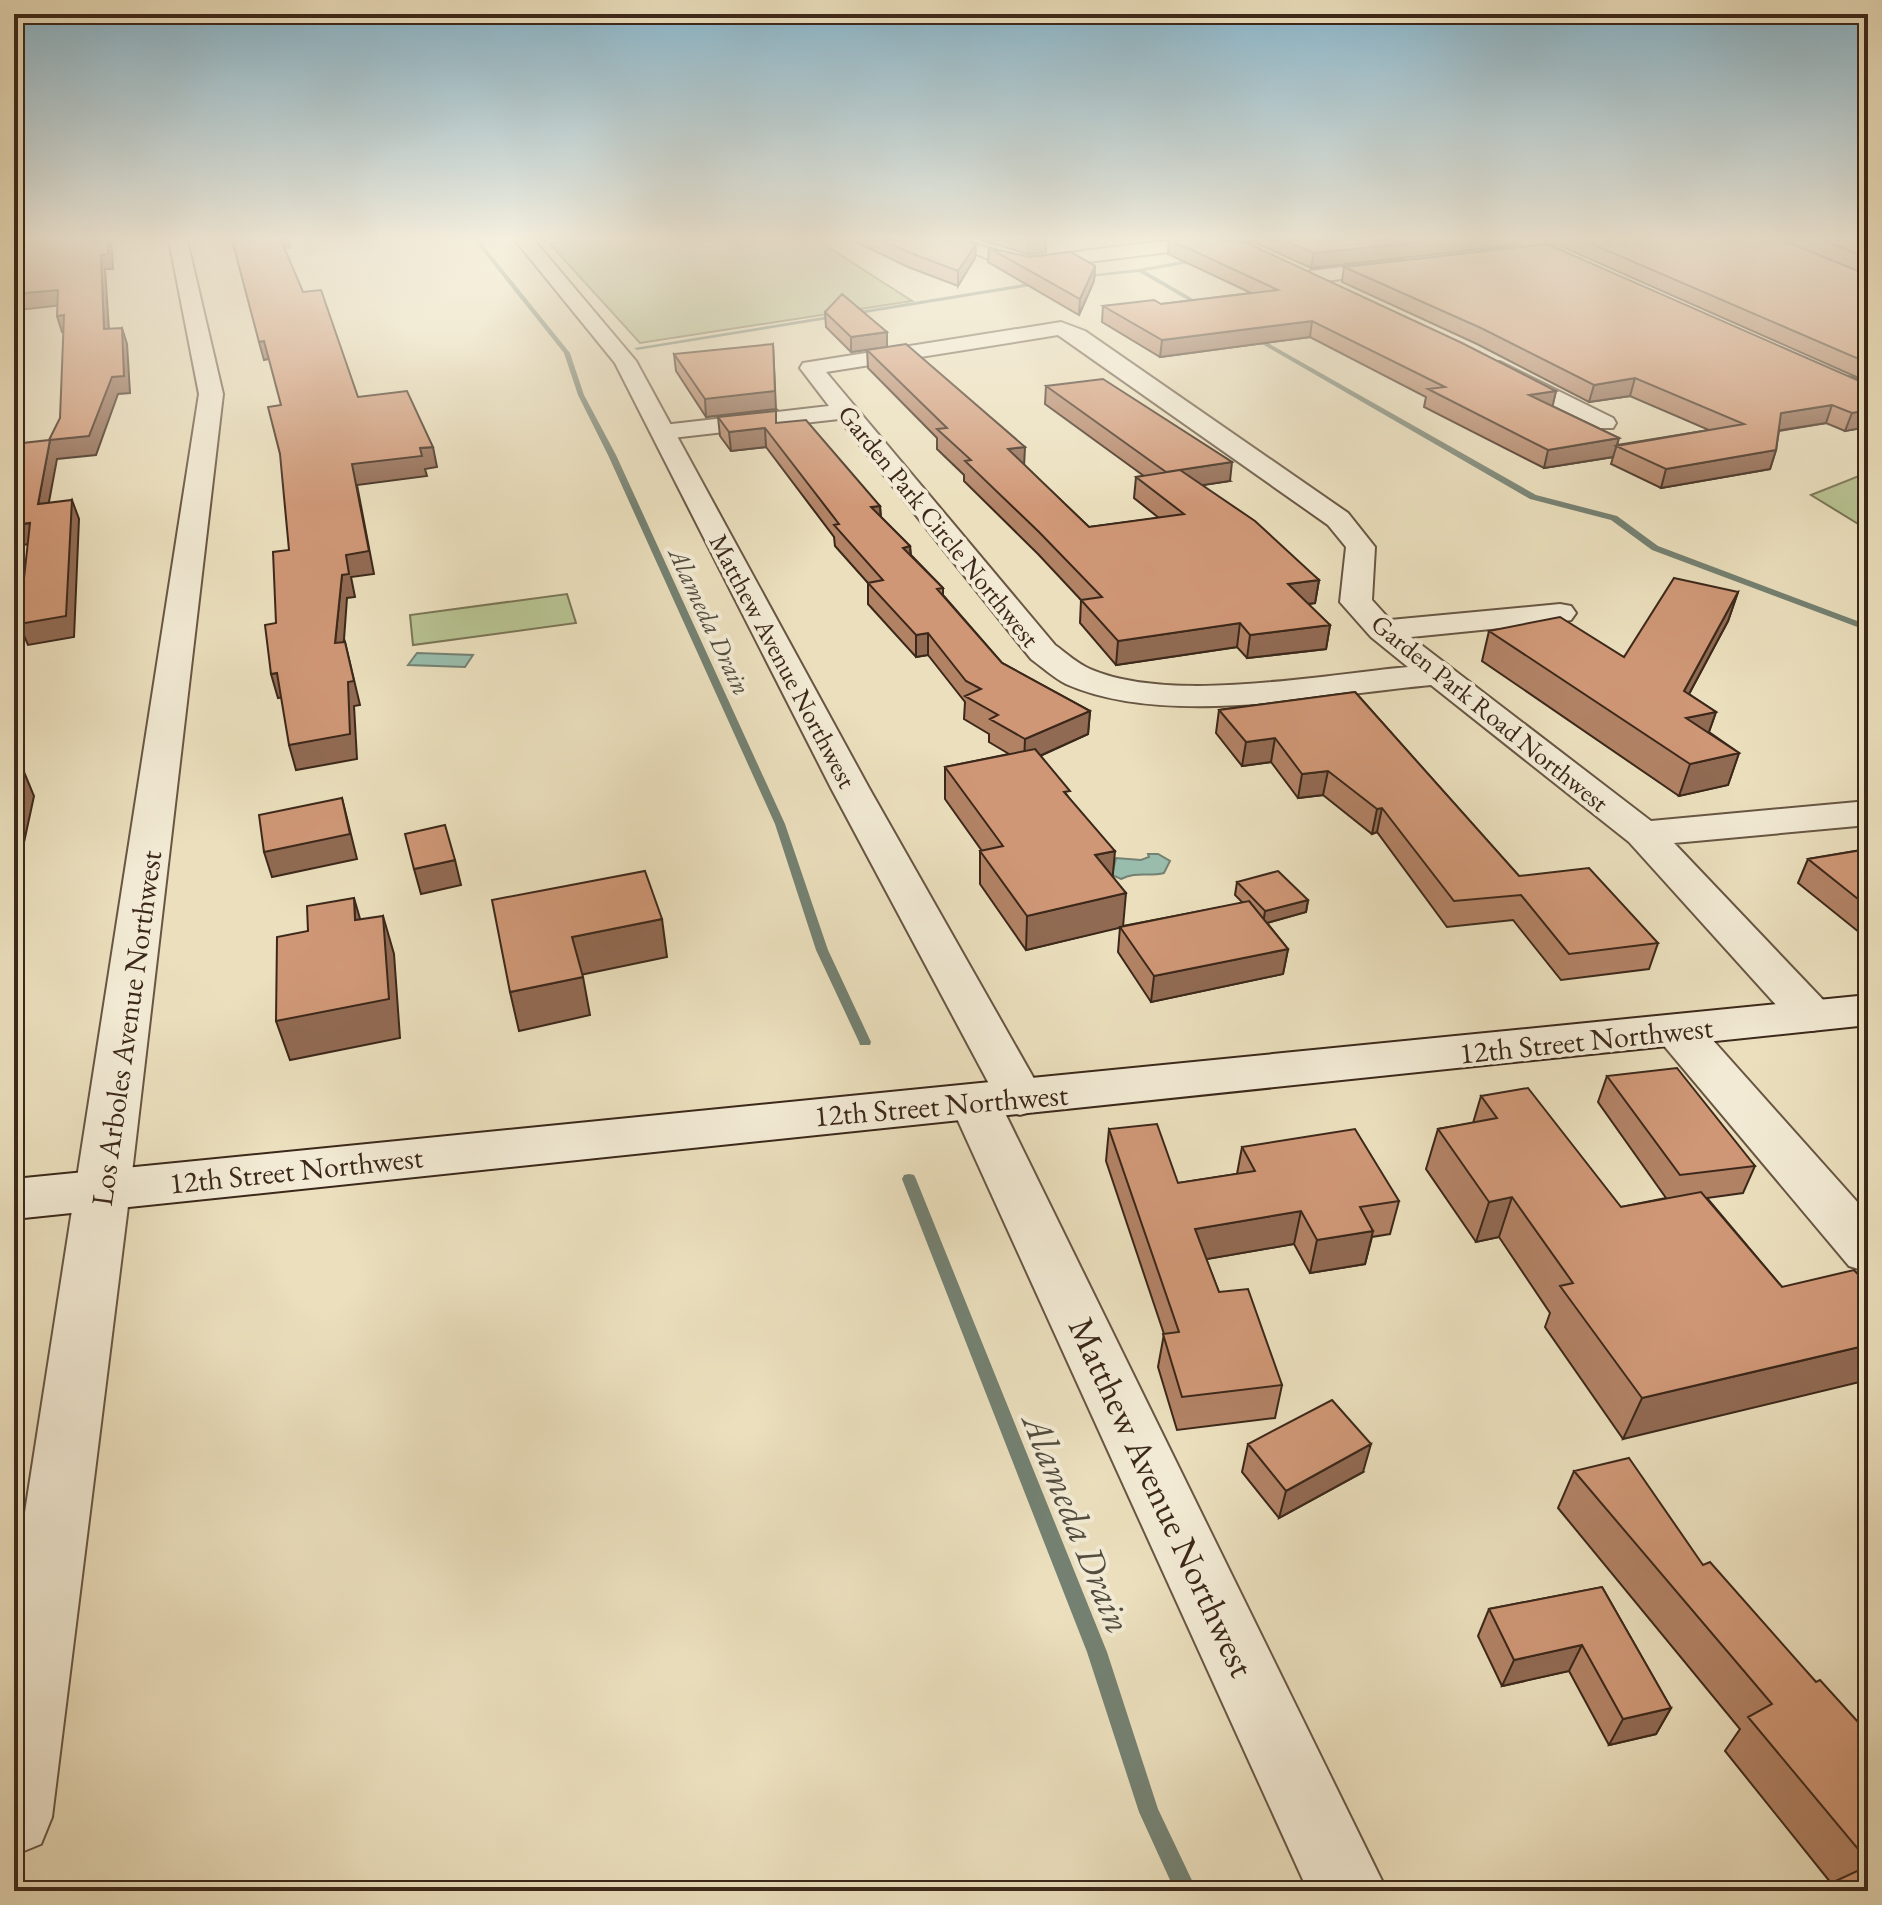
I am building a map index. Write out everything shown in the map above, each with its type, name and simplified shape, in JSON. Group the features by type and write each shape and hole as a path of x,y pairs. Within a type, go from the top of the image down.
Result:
{"street":[{"name":"Los Arboles Avenue Northwest","path":"14,1817 104,1190 211,394 197,329"},
{"name":"Matthew Avenue Northwest","path":"601,329 616,346 663,432 850,788 997,1100 1348,1891"},
{"name":"Garden Park Circle Northwest","path":"1055,329 811,368 1043,652 1077,676 1133,693 1195,697 1438,674"},
{"name":"Garden Park Circle Northwest","path":"1063,329 1077,336"},
{"name":"Garden Park Road Northwest","path":"1077,336 1352,529 1363,549 1356,602 1382,630 1643,834 1812,1016"},
{"path":"1482,359 1604,423"},
{"path":"663,432 844,411"},
{"path":"1382,630 1560,613"},
{"path":"1643,834 1868,813"},
{"name":"12th Street Northwest","path":"14,1199 1868,1010"},
{"path":"1677,1030 1868,1251"}],"shaded area":[{"path":"627,329 731,329 640,343"},
{"path":"1864,474 1868,474 1868,530 1811,495"},
{"path":"567,594 576,623 413,645 410,615"},
{"path":"417,653 473,655 465,667 408,665"},
{"path":"1148,854 1158,854 1170,861 1164,873 1132,875 1121,879 1112,875 1116,858 1141,860 1149,857"}],"building":[{"path":"63,329 122,329 124,376 112,377 89,436 50,440 38,504 72,500 66,616 19,624 30,523 14,525 14,444 49,440 60,418"},
{"path":"256,329 334,329 358,397 407,391 433,447 420,448 422,456 352,464 369,551 346,555 349,574 342,575 335,643 345,642 354,681 348,682 350,734 289,745 277,673 271,674 265,625 276,623 273,552 289,550 280,454 268,407 281,405 264,341 259,342"},
{"path":"843,329 883,329 887,332 851,337"},
{"path":"1143,329 1250,329 1162,340"},
{"path":"1328,329 1432,329 1556,391 1529,395 1619,438 1548,450 1428,389 1445,387"},
{"path":"1483,329 1741,329 1857,380 1868,379 1868,410 1852,413 1832,405 1781,413 1776,450 1666,469 1616,446 1744,424 1635,378 1594,385"},
{"path":"1789,329 1868,329 1868,363"},
{"path":"773,344 775,391 705,399 674,354"},
{"path":"906,344 1025,447 1008,449 1089,527 1184,514 1136,477 1180,470 1255,521 1319,580 1288,584 1330,625 1250,635 1240,623 1118,641 1081,600 1102,597 965,461 971,460 937,429 947,428 867,350"},
{"path":"1103,379 1232,462 1166,472 1046,386"},
{"path":"776,411 776,423 806,420 880,506 871,507 910,546 903,548 943,588 937,589 1002,663 1090,711 1025,739 990,719 998,715 965,696 981,689 966,681 928,633 916,635 868,583 883,580 834,525 839,524 765,428 729,432 718,417"},
{"path":"1674,578 1738,592 1684,691 1716,712 1686,718 1739,753 1690,764 1489,631 1560,617 1624,657"},
{"path":"1355,692 1519,876 1589,868 1658,943 1569,954 1521,895 1454,901 1382,808 1377,809 1328,771 1302,774 1275,738 1246,742 1219,710"},
{"path":"1035,749 1070,791 1064,792 1115,851 1095,855 1126,893 1027,916 980,851 1003,846 945,767"},
{"path":"24,772 14,816 14,773"},
{"path":"342,798 350,834 264,852 259,815"},
{"path":"445,825 455,860 414,869 405,834"},
{"path":"1868,849 1868,907 1808,859"},
{"path":"645,871 662,919 572,937 583,977 510,992 492,900"},
{"path":"1278,871 1308,900 1265,911 1237,882"},
{"path":"354,898 355,920 383,916 389,999 276,1021 277,937 308,931 307,906"},
{"path":"1249,901 1288,949 1154,976 1120,927"},
{"path":"1677,1068 1755,1166 1680,1175 1607,1076"},
{"path":"1528,1088 1621,1207 1701,1192 1782,1287 1854,1270 1868,1285 1868,1345 1642,1398 1560,1286 1573,1283 1512,1197 1489,1202 1438,1129 1497,1118 1481,1096"},
{"path":"1157,1124 1178,1183 1255,1171 1242,1147 1355,1129 1399,1201 1360,1207 1373,1231 1317,1240 1301,1211 1195,1229 1219,1292 1248,1289 1282,1385 1182,1397 1163,1334 1179,1332 1109,1129"},
{"path":"1332,1400 1371,1444 1286,1491 1248,1444"},
{"path":"1629,1458 1703,1565 1710,1562 1816,1682 1820,1680 1868,1733 1868,1861 1748,1717 1772,1704 1574,1471"},
{"path":"1602,1587 1671,1708 1623,1719 1582,1645 1514,1660 1489,1609"},
{"path":"1868,1866 1868,1891 1814,1891"}],"waterway":[{"name":"Alameda Drain","path":"548,329 567,353 581,395 612,455 780,824 822,950 865,1042"},
{"path":"637,348 756,329"},
{"path":"1252,336 1533,497 1614,518 1655,548 1868,628"},
{"name":"Alameda Drain","path":"909,1179 1097,1652 1149,1812 1186,1891"}]}
